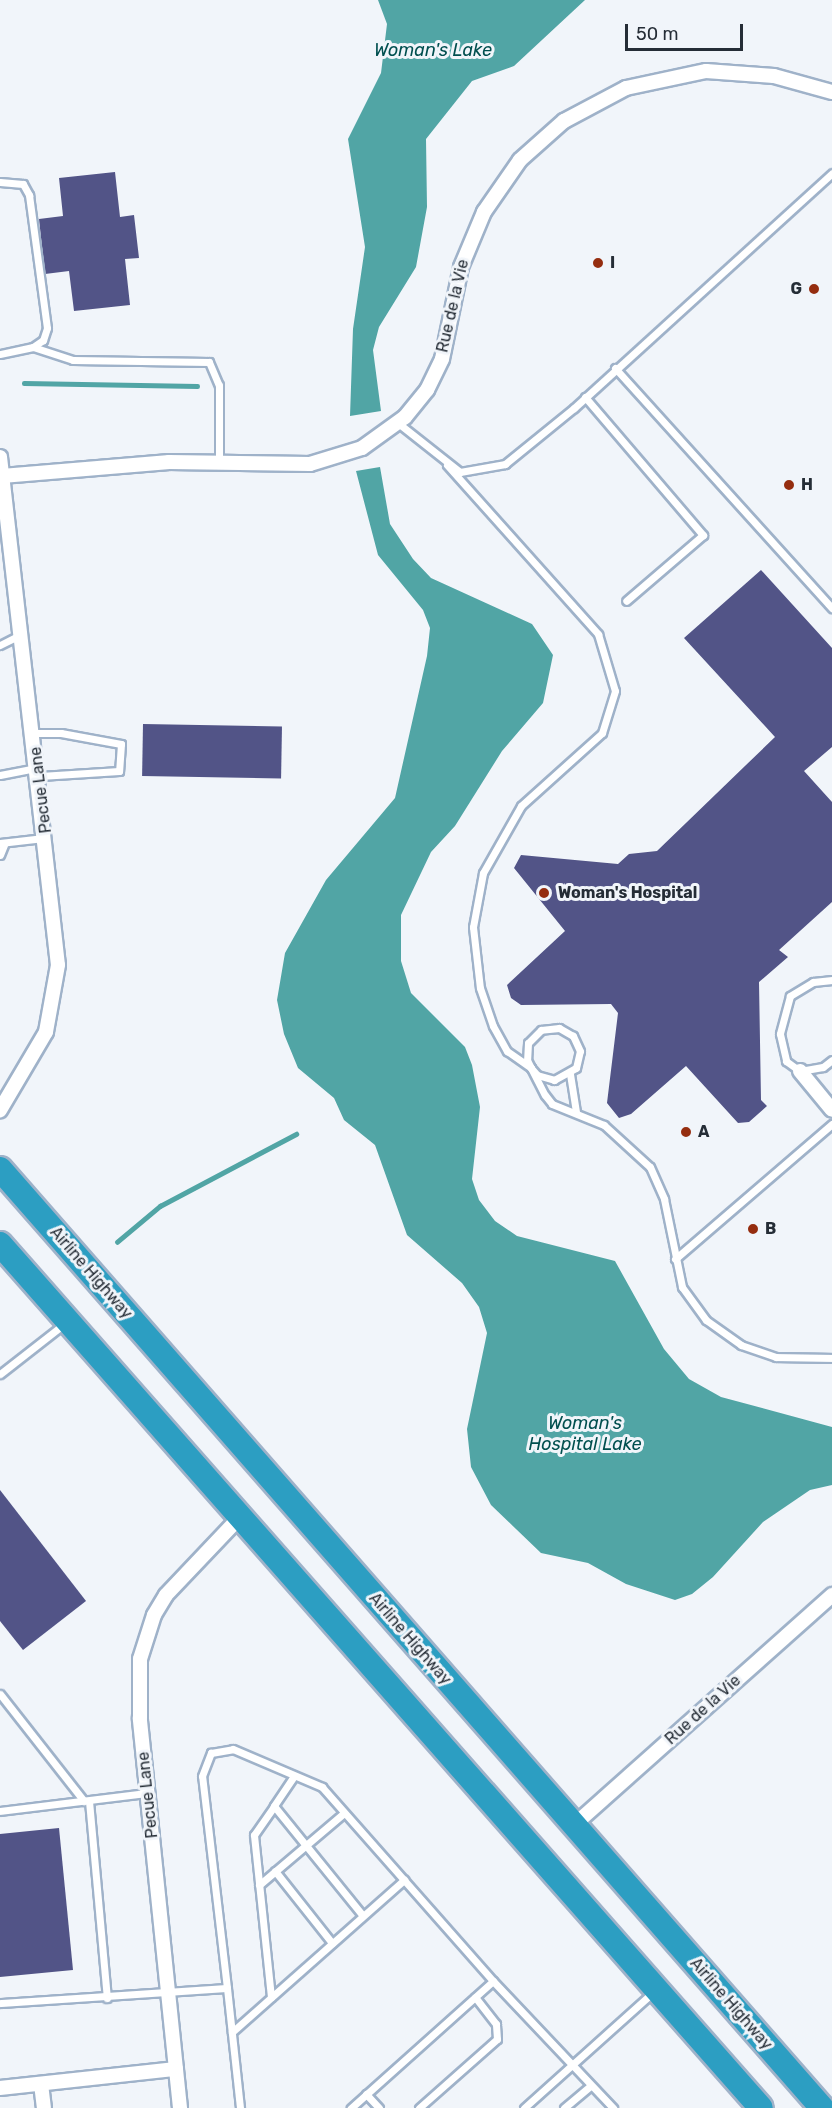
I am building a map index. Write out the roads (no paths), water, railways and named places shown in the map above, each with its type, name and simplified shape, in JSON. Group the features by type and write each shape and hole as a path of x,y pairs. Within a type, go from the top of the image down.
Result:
{"highway":[{"name":"Airline Highway","path":"0,1169 822,2108"},
{"path":"0,1244 241,1516 654,1991 761,2108"}],"street":[{"name":"Rue de la Vie","path":"1,477 219,462 318,463 362,448 398,423 427,390 442,359 461,267 484,212 520,160 564,121 626,88 705,71 774,76 832,92"},
{"name":"Pecue Lane","path":"0,457 47,837 58,965 55,995 32,1062 0,1110"},
{"path":"800,1071 832,1110"},
{"name":"Pecue Lane","path":"180,2108 147,1793 139,1687 147,1634 166,1595 185,1570 241,1516"},
{"name":"Rue de la Vie","path":"574,1826 832,1594"},
{"path":"0,2088 176,2069"},
{"path":"41,2084 44,2108"}],"lane":[{"path":"447,465 470,472 505,464 585,397 832,173"},
{"path":"0,182 23,184 33,210 47,328 43,340 33,348"},
{"path":"0,354 33,348 73,360 209,362 219,385 219,462"},
{"path":"615,368 832,608"},
{"path":"585,397 703,535 626,601"},
{"path":"398,423 447,465 584,615 598,633 612,669 615,691 602,734 521,806 496,847 475,899 473,936 480,988 507,1051 545,1079 570,1074"},
{"path":"0,645 22,634"},
{"path":"0,775 118,771 121,744 61,733 34,733"},
{"path":"0,855 2,844 47,837"},
{"path":"832,980 801,987 784,1007 782,1046 786,1061 800,1071 824,1067 832,1060"},
{"path":"576,1112 570,1074 579,1060 578,1043 559,1028 534,1035 526,1051 531,1068 552,1104 561,1111 576,1112 611,1131 650,1167 664,1199 682,1287 706,1320 741,1345 776,1357 832,1358"},
{"path":"675,1259 832,1124"},
{"path":"0,1374 68,1321"},
{"path":"0,1694 86,1801 107,1998"},
{"path":"240,2108 203,1764 211,1753 233,1749 322,1787 493,1981 613,2108"},
{"path":"271,1997 254,1835 294,1776"},
{"path":"0,1811 147,1793"},
{"path":"274,1806 363,1916"},
{"path":"259,1885 344,1812"},
{"path":"275,1871 332,1943"},
{"path":"232,2032 404,1880"},
{"path":"351,2108 493,1981"},
{"path":"0,2003 168,1994 227,1988"},
{"path":"524,2108 654,1991"},
{"path":"419,2108 497,2039 496,2024 475,1997"},
{"path":"565,2108 591,2085"},
{"path":"366,2094 379,2108"}],"water":[{"name":"Woman's Lake","path":"378,0 585,0 514,66 472,81 426,139 427,207 416,267 379,327 373,350 381,411 350,416 353,329 365,247 348,139 381,73 387,24"},
{"name":"Woman's Hospital Lake","path":"380,467 390,524 413,559 431,578 532,624 553,655 543,703 502,751 455,826 431,852 401,915 401,961 411,993 465,1047 472,1065 480,1107 472,1179 479,1200 495,1221 517,1236 615,1261 664,1349 689,1379 721,1397 832,1427 832,1485 810,1490 763,1522 713,1577 692,1594 675,1600 626,1584 588,1563 541,1553 491,1505 471,1467 467,1429 487,1333 479,1307 462,1283 407,1235 375,1145 344,1120 334,1098 298,1068 284,1034 277,1000 285,953 326,880 395,798 427,656 430,628 423,610 378,555 356,471"}],"waterway":[{"path":"24,383 197,386"},
{"path":"117,1242 160,1206 296,1134"}],"place":[{"name":"I","path":"598,263"},
{"name":"G","path":"814,289"},
{"name":"H","path":"789,485"},
{"name":"Woman's Hospital","path":"544,893"},
{"name":"A","path":"686,1132"},
{"name":"B","path":"753,1229"}]}
